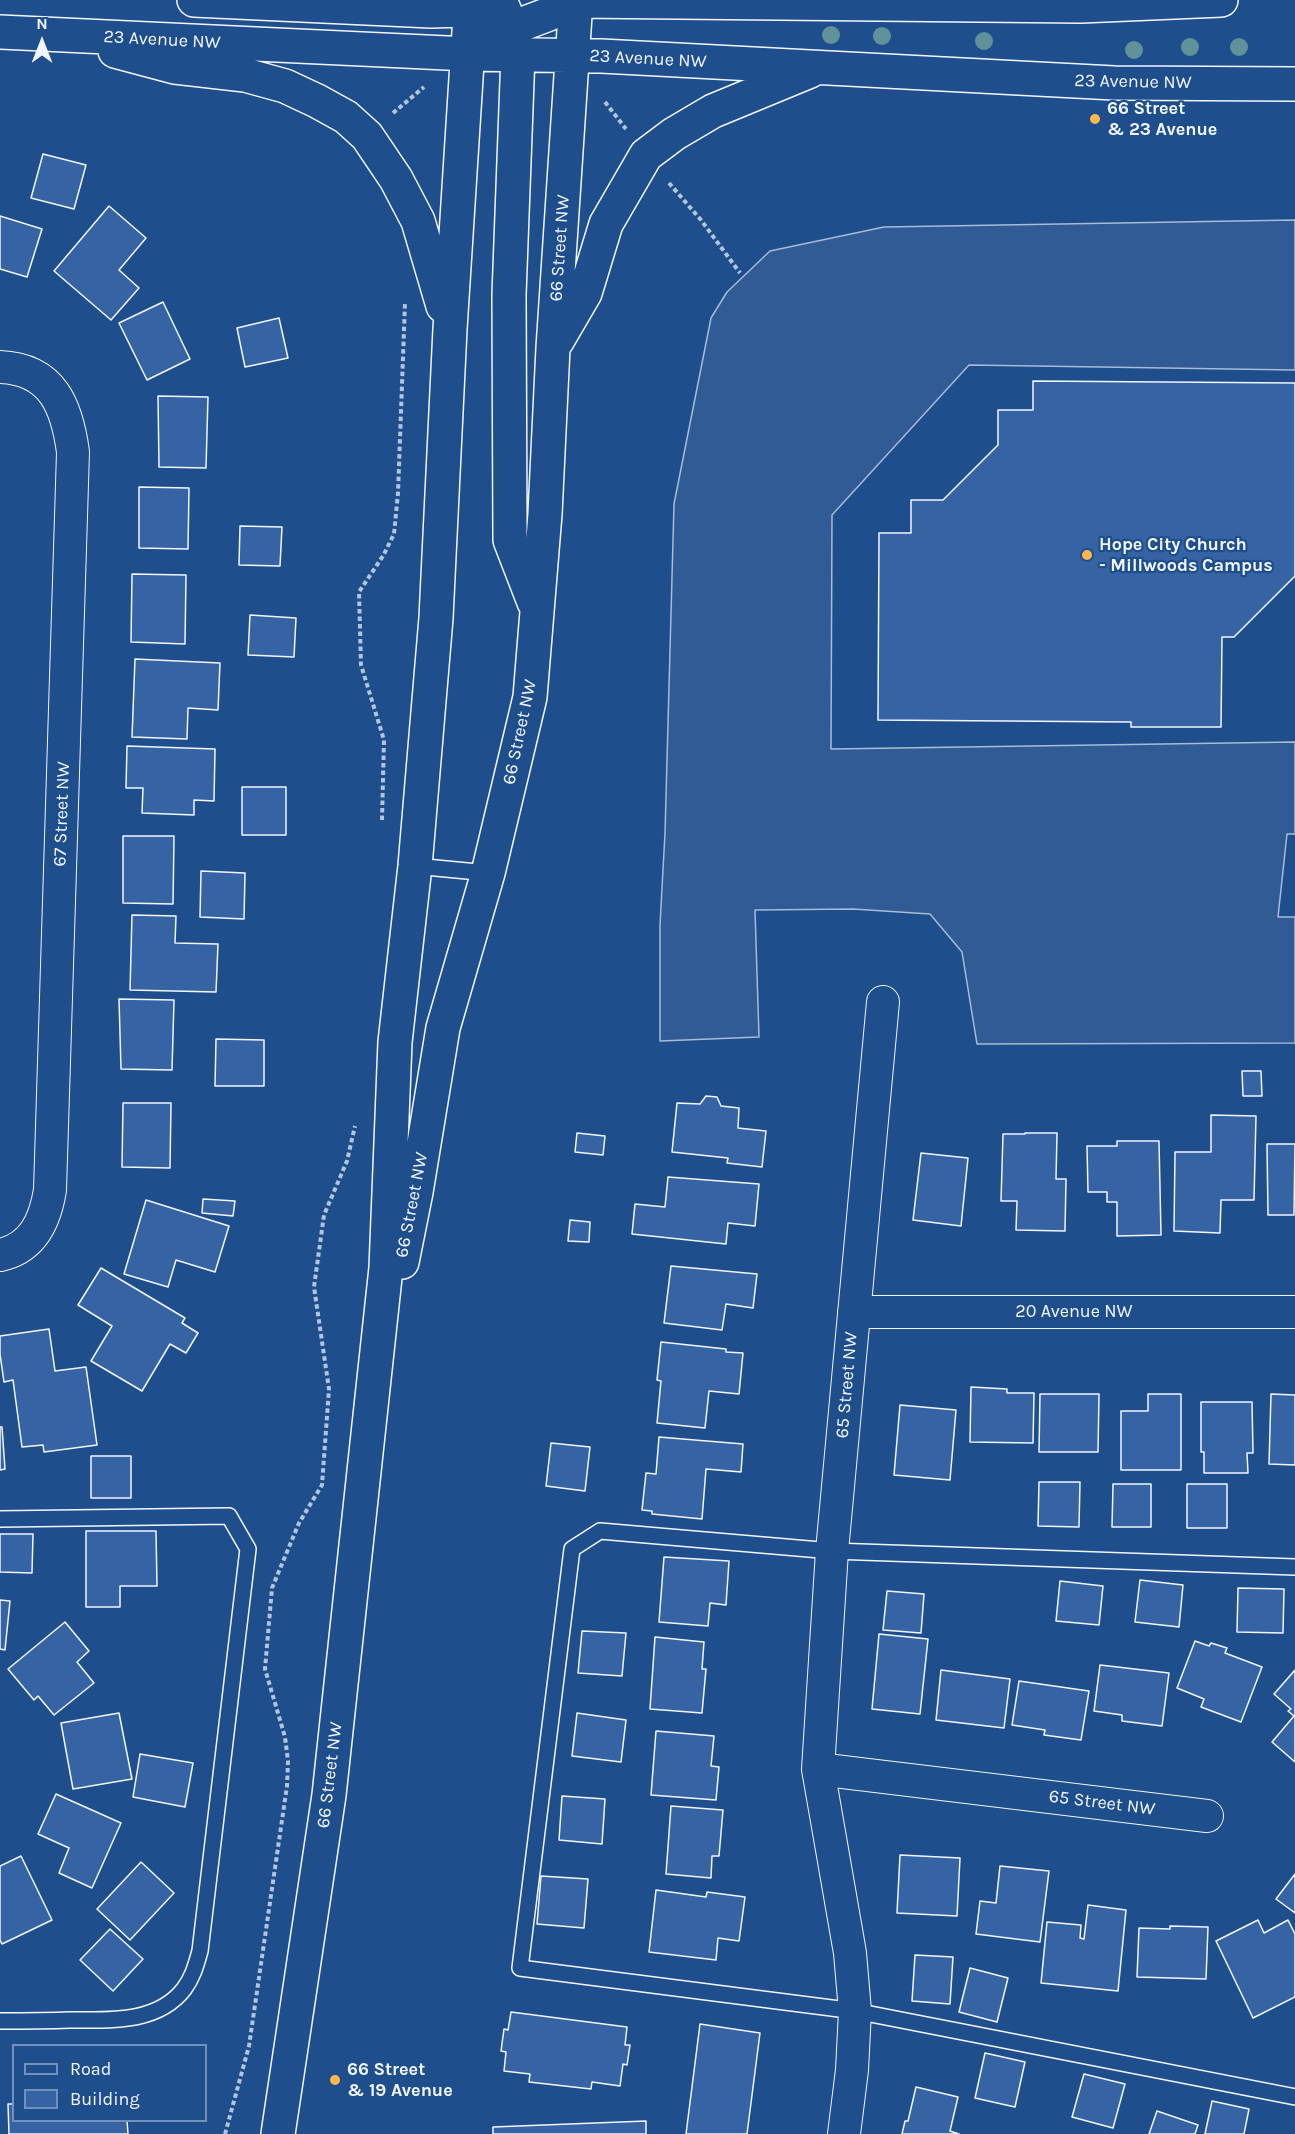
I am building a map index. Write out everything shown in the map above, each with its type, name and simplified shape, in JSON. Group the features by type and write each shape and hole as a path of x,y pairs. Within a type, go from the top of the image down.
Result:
{"main road":[{"path":"194,0 431,11 1081,6 1221,0"},
{"path":"522,11 509,295 510,540 538,612"},
{"name":"66 Street NW","path":"278,2134 329,1795 370,1413 386,1268 395,1042 415,866 436,618 450,329 468,54 522,11 573,55 538,612 530,697 488,873 442,1028 416,1192 370,1413"},
{"name":"23 Avenue NW","path":"0,33 468,54 522,11 573,55 1114,83 1295,84"},
{"path":"52,35 175,67 245,75 285,86 346,117 367,136 396,179 418,221 450,329"},
{"path":"553,348 585,293 606,224 646,155 674,134 713,111 818,68"}],"street":[{"name":"67 Street NW","path":"0,367 31,374 45,382 56,393 69,425 73,452 51,1173 47,1206 35,1235 21,1246 0,1255"},
{"name":"65 Street NW","path":"844,2134 852,2070 855,2011 850,1953 818,1769 832,1551 884,1002"},
{"name":"20 Avenue NW","path":"854,1312 1295,1312"},
{"name":"65 Street NW","path":"818,1769 1207,1816"}],"lane":[{"path":"415,866 488,873"},
{"path":"0,1519 230,1516 248,1549 200,1951 193,1975 183,1990 168,2004 146,2014 123,2019 0,2021"},
{"path":"1295,1567 832,1551 600,1531 572,1549 520,1968 855,2011 1295,2097"}],"path":[{"path":"386,119 426,86"},
{"path":"600,96 628,132"},
{"path":"662,175 701,220 740,273"},
{"path":"381,830 384,740 362,665 359,592 383,556 394,534 398,493 405,303 403,292"},
{"path":"225,2134 249,2046 287,1786 288,1761 285,1737 265,1669 272,1588 299,1522 322,1485 329,1389 314,1287 324,1215 347,1161 356,1122"}],"shaded area":[{"path":"1295,220 1295,370 969,365 832,515 831,749 1295,742 1295,834 1287,834 1278,917 1295,917 1295,1043 977,1044 962,952 930,914 853,909 755,910 759,1037 660,1041 660,925 665,833 674,504 711,318 727,292 770,251 884,227"}],"building":[{"path":"43,154 86,165 74,209 31,198"},
{"path":"109,206 146,238 119,270 139,288 111,320 54,271"},
{"path":"0,216 42,229 27,277 0,269"},
{"path":"163,302 190,359 147,380 119,323"},
{"path":"279,318 288,358 245,367 237,328"},
{"name":"Hope City Church - Millwoods Campus","path":"1033,381 1295,383 1295,576 1234,637 1222,637 1221,727 1131,727 1131,722 878,720 879,533 911,533 911,500 943,500 998,445 998,410 1033,410"},
{"path":"158,396 208,397 206,468 159,467"},
{"path":"139,487 189,488 188,549 139,548"},
{"path":"240,526 282,527 280,566 239,565"},
{"path":"132,574 186,575 185,644 131,642"},
{"path":"250,615 296,618 294,657 248,655"},
{"path":"135,659 220,663 218,710 188,708 187,739 132,737"},
{"path":"127,746 215,749 214,801 194,800 194,815 142,813 143,788 126,788"},
{"path":"242,787 286,787 286,835 242,835"},
{"path":"123,836 174,836 173,904 123,903"},
{"path":"201,871 245,873 244,919 200,917"},
{"path":"132,915 176,916 175,943 218,944 216,992 130,990"},
{"path":"119,999 174,1000 172,1070 121,1069"},
{"path":"216,1039 264,1040 264,1086 215,1086"},
{"path":"1242,1071 1261,1071 1262,1096 1243,1096"},
{"path":"706,1096 717,1097 721,1106 739,1108 738,1128 766,1131 762,1167 727,1163 728,1158 672,1152 677,1103 700,1104"},
{"path":"123,1103 171,1103 170,1168 122,1167"},
{"path":"1211,1115 1256,1116 1254,1200 1221,1200 1220,1233 1174,1231 1175,1152 1211,1152"},
{"path":"577,1133 605,1136 603,1155 575,1152"},
{"path":"1057,1133 1056,1179 1066,1179 1065,1231 1016,1230 1017,1201 1001,1201 1003,1134"},
{"path":"1117,1141 1159,1141 1161,1235 1117,1236 1117,1202 1107,1202 1107,1192 1088,1192 1087,1146 1117,1146"},
{"path":"1267,1144 1295,1144 1294,1215 1268,1215"},
{"path":"921,1153 968,1158 961,1226 913,1220"},
{"path":"668,1177 759,1184 755,1226 728,1223 726,1244 632,1234 635,1204 665,1207"},
{"path":"203,1199 235,1201 233,1216 202,1213"},
{"path":"146,1200 229,1226 215,1272 176,1260 168,1287 124,1274"},
{"path":"570,1220 590,1222 589,1242 568,1241"},
{"path":"671,1266 757,1274 753,1308 726,1304 722,1330 664,1323"},
{"path":"101,1268 185,1318 182,1323 198,1333 186,1353 170,1344 142,1391 91,1361 112,1326 78,1305"},
{"path":"49,1329 55,1371 86,1367 97,1445 44,1452 43,1445 22,1447 13,1380 4,1382 0,1336"},
{"path":"661,1342 743,1353 739,1394 709,1391 705,1428 657,1423 661,1381 657,1380"},
{"path":"971,1387 1007,1389 1007,1393 1034,1393 1033,1443 970,1442"},
{"path":"1040,1394 1099,1394 1098,1452 1039,1452"},
{"path":"1148,1394 1181,1394 1181,1470 1121,1470 1121,1411 1148,1411"},
{"path":"1271,1394 1295,1395 1295,1465 1269,1464"},
{"path":"1201,1402 1252,1402 1253,1453 1247,1453 1248,1473 1204,1473 1204,1452 1201,1452"},
{"path":"900,1405 956,1410 950,1480 894,1475"},
{"path":"0,1427 2,1427 5,1469 0,1470"},
{"path":"659,1437 743,1444 741,1472 706,1469 702,1519 652,1514 652,1511 642,1510 646,1473 656,1474"},
{"path":"551,1443 590,1447 585,1491 546,1486"},
{"path":"91,1456 131,1456 131,1498 91,1498"},
{"path":"1039,1482 1080,1482 1079,1527 1038,1526"},
{"path":"1113,1484 1151,1484 1151,1527 1112,1527"},
{"path":"1187,1484 1227,1484 1227,1528 1187,1528"},
{"path":"86,1531 156,1531 157,1586 120,1586 120,1607 86,1607"},
{"path":"0,1534 33,1534 32,1573 0,1572"},
{"path":"664,1557 729,1561 726,1605 710,1603 708,1626 659,1622"},
{"path":"1140,1580 1183,1585 1179,1627 1135,1622"},
{"path":"1060,1581 1103,1586 1099,1625 1056,1621"},
{"path":"1238,1588 1284,1589 1283,1633 1237,1632"},
{"path":"887,1591 924,1594 921,1633 883,1630"},
{"path":"0,1600 10,1601 5,1650 0,1649"},
{"path":"65,1622 89,1651 77,1662 94,1683 54,1715 38,1696 34,1700 8,1669"},
{"path":"582,1631 626,1633 622,1676 578,1673"},
{"path":"879,1634 928,1639 920,1714 872,1709"},
{"path":"655,1637 704,1642 702,1669 706,1669 702,1713 650,1709"},
{"path":"1195,1641 1209,1646 1211,1643 1227,1648 1225,1653 1262,1667 1241,1722 1201,1707 1204,1699 1177,1688"},
{"path":"1100,1665 1169,1673 1162,1726 1122,1721 1122,1715 1094,1711"},
{"path":"941,1670 1010,1679 1004,1728 936,1720"},
{"path":"1295,1670 1295,1762 1272,1742 1294,1716 1288,1711 1291,1709 1274,1694"},
{"path":"1019,1681 1089,1691 1081,1740 1044,1735 1045,1730 1012,1725"},
{"path":"119,1713 132,1779 73,1789 61,1723"},
{"path":"577,1713 626,1720 621,1762 572,1756"},
{"path":"656,1731 714,1736 711,1766 719,1767 716,1800 651,1795"},
{"path":"140,1754 193,1763 185,1807 133,1797"},
{"path":"56,1794 121,1823 92,1888 59,1873 69,1848 38,1834"},
{"path":"562,1796 605,1799 602,1844 559,1840"},
{"path":"671,1806 723,1810 719,1856 712,1856 711,1878 666,1874"},
{"path":"900,1855 960,1858 957,1916 897,1913"},
{"path":"21,1856 52,1920 2,1944 0,1940 0,1866"},
{"path":"141,1862 174,1893 130,1940 97,1909"},
{"path":"1000,1866 1049,1871 1040,1942 976,1934 980,1901 996,1903"},
{"path":"1295,1874 1295,1913 1276,1899"},
{"path":"541,1876 588,1879 584,1928 537,1924"},
{"path":"656,1890 706,1897 707,1892 745,1897 739,1941 718,1938 716,1960 649,1952"},
{"path":"1088,1905 1126,1910 1118,1991 1041,1983 1047,1922 1081,1925 1080,1938 1084,1939"},
{"path":"1258,1920 1264,1933 1288,1920 1295,1934 1295,1997 1253,2018 1216,1941"},
{"path":"1170,1926 1208,1927 1206,1979 1137,1977 1139,1928 1170,1929"},
{"path":"110,1929 143,1959 113,1991 80,1960"},
{"path":"915,1955 953,1957 950,2004 912,2001"},
{"path":"970,1968 1008,1978 997,2022 959,2012"},
{"path":"511,2012 627,2027 625,2045 630,2045 627,2065 623,2064 620,2086 592,2082 591,2089 529,2082 530,2074 504,2071 506,2052 501,2051 504,2029 508,2030"},
{"path":"700,2024 760,2033 747,2134 686,2134"},
{"path":"985,2053 1025,2062 1015,2107 975,2098"},
{"path":"1084,2074 1125,2084 1113,2128 1072,2117"},
{"path":"916,2087 958,2097 950,2131 959,2134 902,2134 905,2121 908,2121"},
{"path":"1212,2101 1249,2109 1244,2134 1205,2134"},
{"path":"8,2104 12,2104 12,2122 127,2122 128,2134 9,2134"},
{"path":"1157,2111 1198,2125 1195,2134 1149,2134"},
{"path":"646,2121 646,2134 493,2134 493,2127"}],"place":[{"name":"66 Street & 23 Avenue","path":"1095,119"},
{"name":"Hope City Church - Millwoods Campus","path":"1087,555"},
{"name":"66 Street & 19 Avenue","path":"335,2080"}]}
